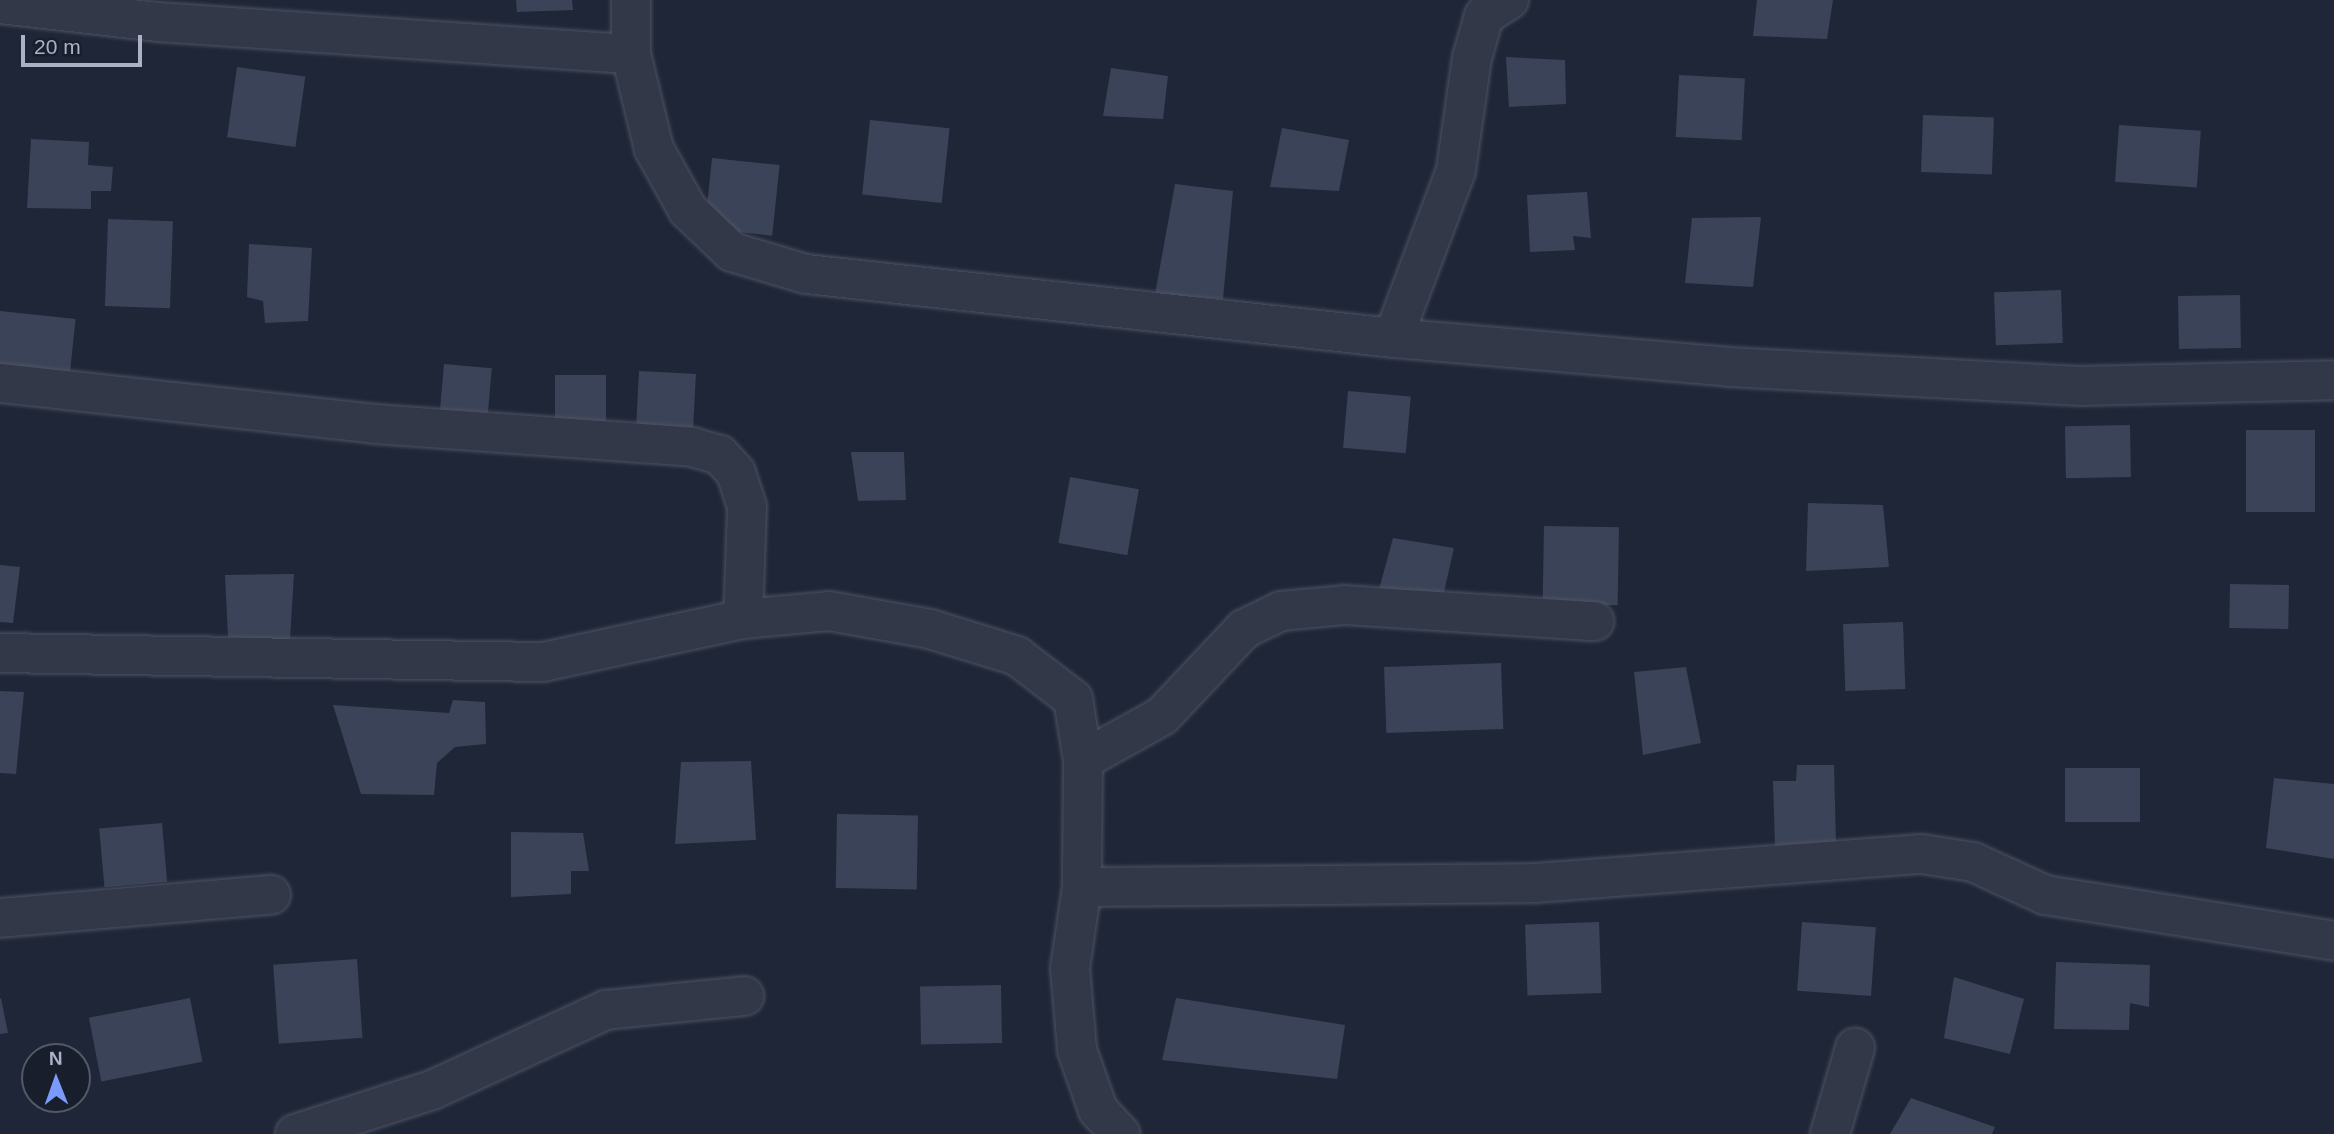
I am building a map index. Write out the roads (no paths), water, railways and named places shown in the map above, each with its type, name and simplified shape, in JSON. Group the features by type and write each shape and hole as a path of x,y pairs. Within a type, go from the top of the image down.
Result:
{"street":[{"path":"631,0 631,54 654,149 688,210 732,252 806,274 1393,338 1729,367 2079,386 2334,380"},
{"path":"1393,338 1456,170 1472,58 1484,16 1509,0"},
{"path":"0,4 158,22 631,54"},
{"path":"0,383 375,424 692,447 720,455 736,473 747,507 743,619"},
{"path":"1083,760 1162,716 1244,629 1281,611 1344,605 1594,621"},
{"path":"0,653 543,662 743,619 829,611 930,629 1017,656 1073,699 1083,760 1082,887 1070,968 1077,1050 1098,1110 1120,1134"},
{"path":"1082,887 1535,883 1922,854 1973,862 2045,895 2334,941"},
{"path":"0,918 271,895"},
{"path":"295,1134 432,1090 606,1010 744,996"},
{"path":"1830,1134 1855,1048"}]}
